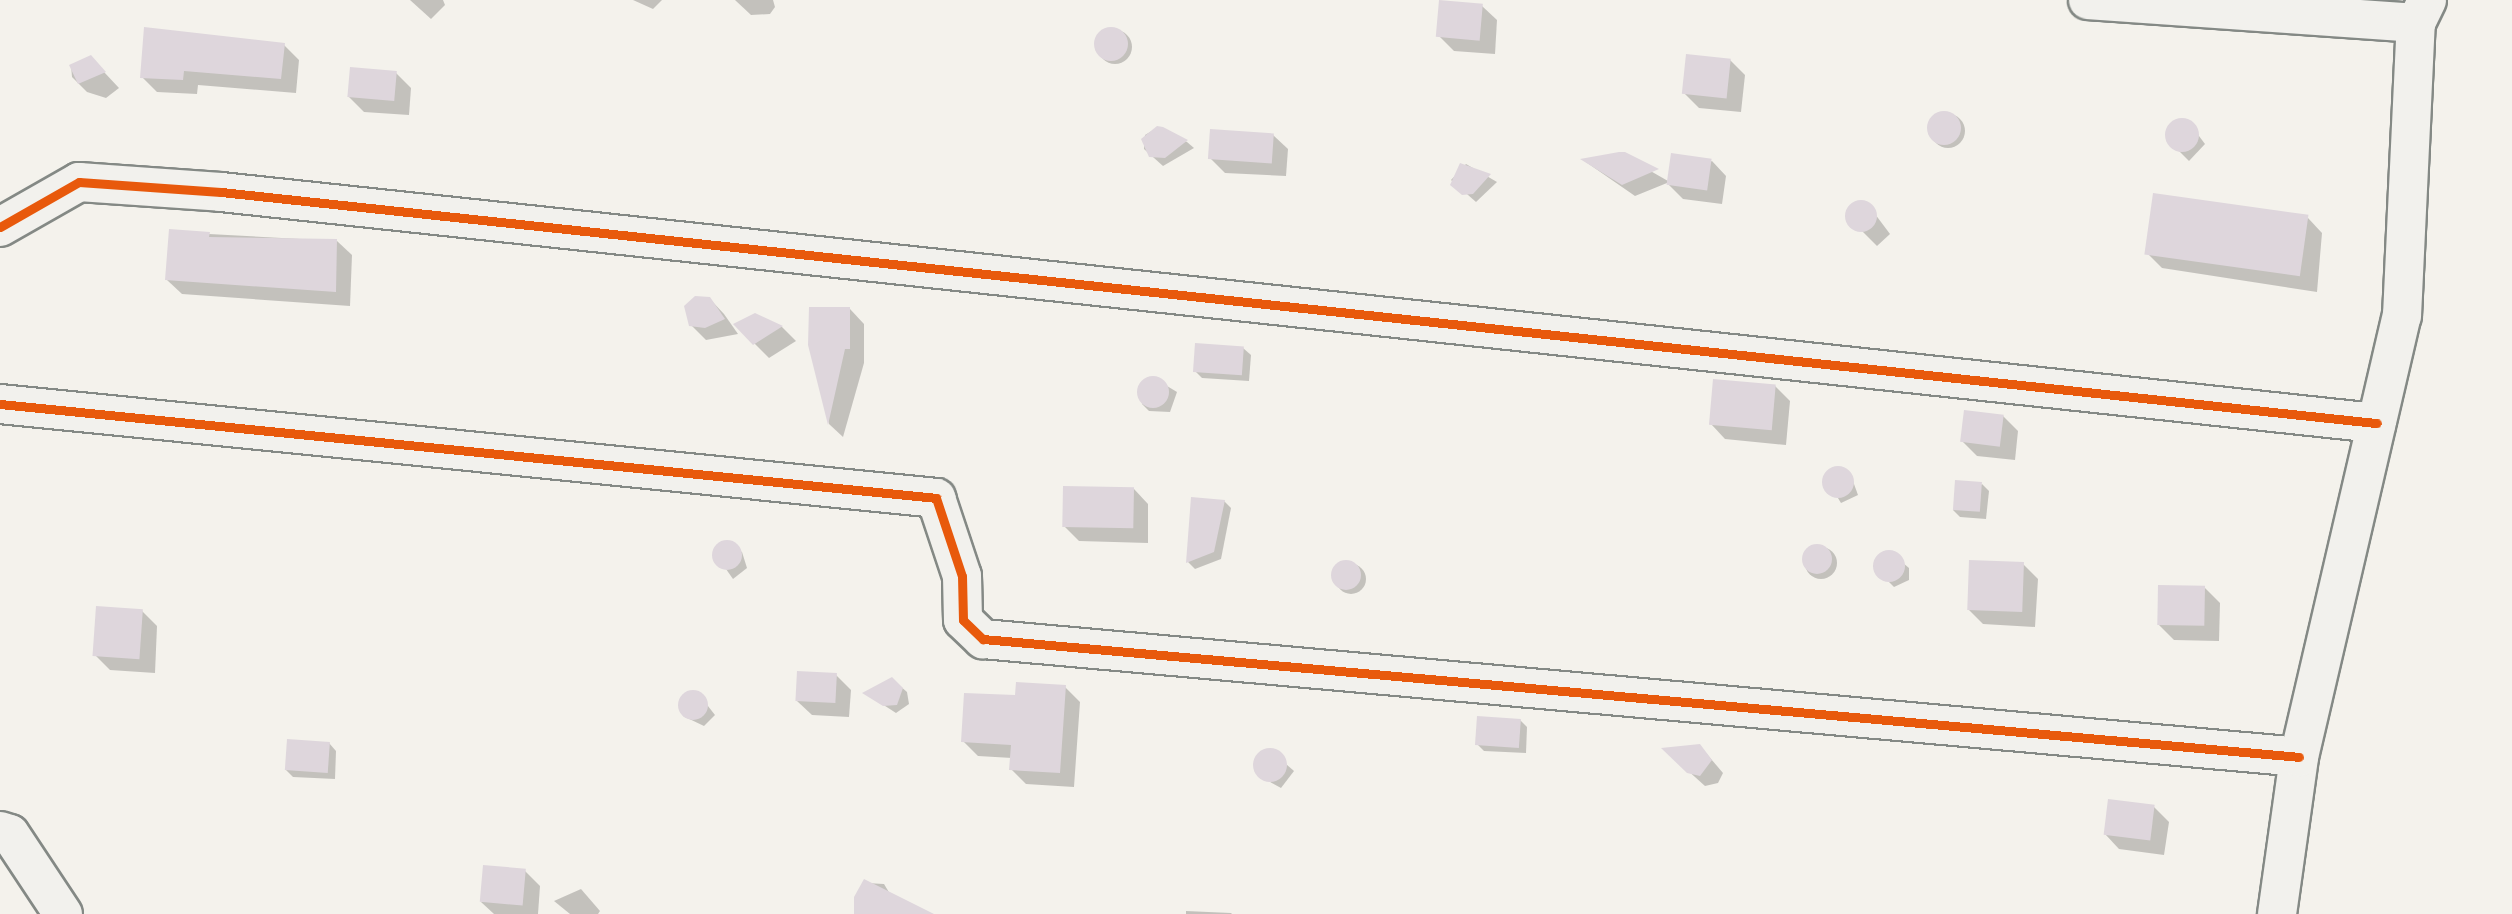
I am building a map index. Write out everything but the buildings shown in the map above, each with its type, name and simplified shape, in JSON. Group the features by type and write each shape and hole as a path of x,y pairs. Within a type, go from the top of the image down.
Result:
{"street":[{"path":"2088,0 2421,11 2402,316 2299,757 2277,914"},
{"path":"0,227 79,182 221,192 2377,424"},
{"path":"0,404 936,498 962,576 963,620 983,639 2299,757"},
{"path":"0,831 10,834 63,914"}],"cycle path":[{"path":"0,227 79,182 221,192 2377,423"},
{"path":"0,404 936,498 962,576 963,620 983,639 2299,757"}]}
